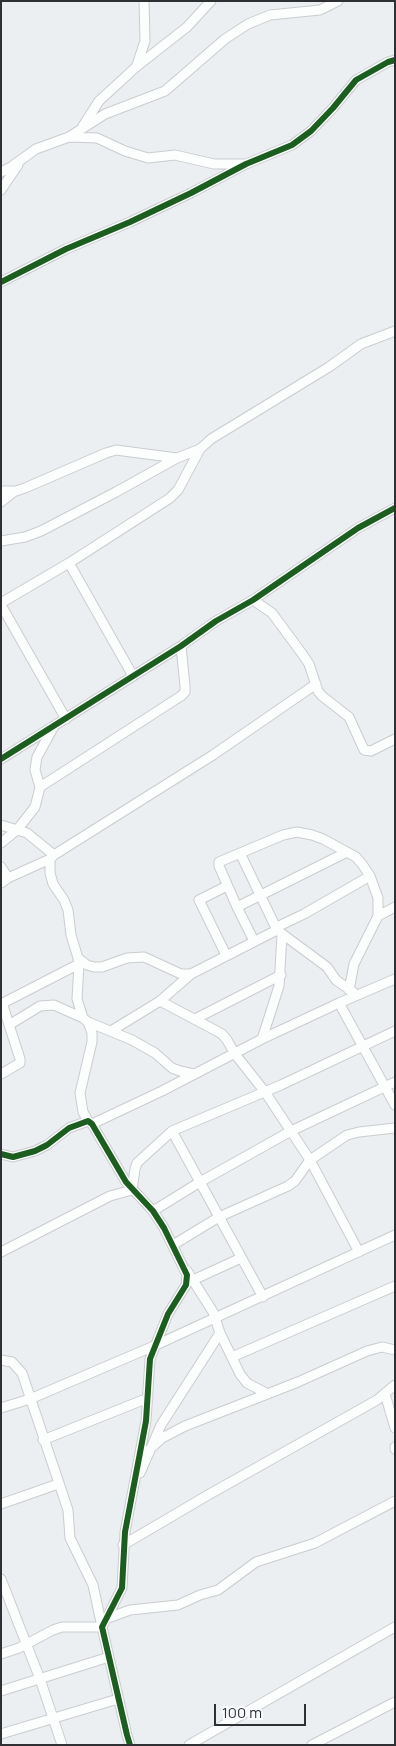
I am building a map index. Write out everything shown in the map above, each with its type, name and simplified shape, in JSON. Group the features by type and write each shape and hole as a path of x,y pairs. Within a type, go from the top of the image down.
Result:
{"street":[{"path":"136,67 146,42 144,1"},
{"path":"83,127 99,101 136,67 187,27 211,1"},
{"path":"1,172 36,149 69,137 117,108 165,91 225,39 248,24 270,15 320,10 338,1"},
{"path":"1,282 66,249 130,222 246,164 301,140 333,108 356,80 371,70 395,60"},
{"path":"69,137 97,138 148,158 175,155 214,164 246,164"},
{"path":"1,190 22,158"},
{"path":"66,719 1,604 170,498 178,490 200,449 211,439 329,367 361,344 395,331"},
{"path":"1,541 25,537 41,531 177,458 200,449"},
{"path":"1,502 16,491 116,450 177,458"},
{"path":"1,491 16,491"},
{"path":"1,758 53,728 181,646 216,621 253,600 358,528 395,508"},
{"path":"69,563 133,676"},
{"path":"253,600 272,613 293,641 309,664 318,691 349,717 364,750 371,751 395,739"},
{"path":"40,787 182,696 185,692 185,686 181,646"},
{"path":"1,867 5,881 52,857 212,756 316,684"},
{"path":"1,843 17,830 32,812 40,787 35,770 37,757 53,728"},
{"path":"1,825 27,833 52,857"},
{"path":"254,941 237,907 219,862 283,835 297,832 323,839 347,852 362,864 370,876 378,898 378,916 354,964 350,990"},
{"path":"237,907 347,852"},
{"path":"240,853 260,896 280,932 326,968 336,980 358,995"},
{"path":"52,857 50,873 68,910 71,935 79,961 77,999 86,1020 92,1042 80,1092 83,1112 132,1190 153,1211 164,1228 187,1275 186,1285 168,1314 150,1359 146,1421 123,1545 122,1588 102,1627"},
{"path":"262,1039 281,975 281,925 370,876"},
{"path":"226,955 199,900 228,886"},
{"path":"378,916 395,907"},
{"path":"111,1031 160,1001 191,974 254,941 280,932"},
{"path":"79,961 94,967 102,967 127,958 144,957 181,974 191,974"},
{"path":"1,1074 20,1063 2,1004 79,961"},
{"path":"195,1019 281,975"},
{"path":"1,1162 35,1151 47,1145 69,1128 90,1122 162,1091 262,1039 395,979"},
{"path":"160,1001 222,1034 310,1160 358,1252"},
{"path":"339,1003 395,1105"},
{"path":"9,1025 40,1006 46,1004 54,1005 155,1053 172,1068 180,1072 194,1074"},
{"path":"132,1190 137,1163 172,1131 264,1092 395,1031"},
{"path":"153,1211 200,1182 291,1131 395,1082"},
{"path":"173,1245 219,1217 288,1186 295,1181 310,1160 347,1136 359,1132 395,1128"},
{"path":"172,1131 262,1297"},
{"path":"1,1154 13,1157"},
{"path":"1,1252 110,1196 132,1190"},
{"path":"1,1408 30,1399 154,1346 395,1235"},
{"path":"193,1280 241,1258"},
{"path":"184,1267 209,1305 240,1374 247,1383 266,1393"},
{"path":"232,1357 395,1286"},
{"path":"132,1494 149,1450 171,1407 202,1363 220,1333"},
{"path":"149,1450 162,1438 186,1426 298,1382 367,1350 382,1347 395,1350"},
{"path":"1,1360 12,1362 22,1373 68,1510 70,1538 94,1585 118,1699 130,1745"},
{"path":"123,1545 385,1394 395,1385"},
{"path":"385,1394 395,1428"},
{"path":"43,1440 148,1398"},
{"path":"1,1504 58,1484"},
{"path":"108,1618 130,1610 178,1605 200,1595 218,1590 256,1562 316,1543 395,1501"},
{"path":"1,1579 5,1599 27,1644 62,1745"},
{"path":"1,1654 62,1627 102,1627"},
{"path":"189,1745 395,1627"},
{"path":"1,1691 109,1657"},
{"path":"1,1734 118,1699"},
{"path":"312,1745 395,1702"}],"cycle path":[{"path":"1,282 66,249 130,222 191,193 246,164 292,145 311,131 356,80 395,60"},
{"path":"1,759 181,646 216,621 253,600 358,528 395,508"},
{"path":"1,1154 13,1157 35,1151 47,1145 69,1128 88,1121 92,1124 126,1182 153,1211 164,1228 187,1275 186,1285 168,1314 150,1359 146,1421 125,1532 122,1588 102,1627 130,1745"}]}
